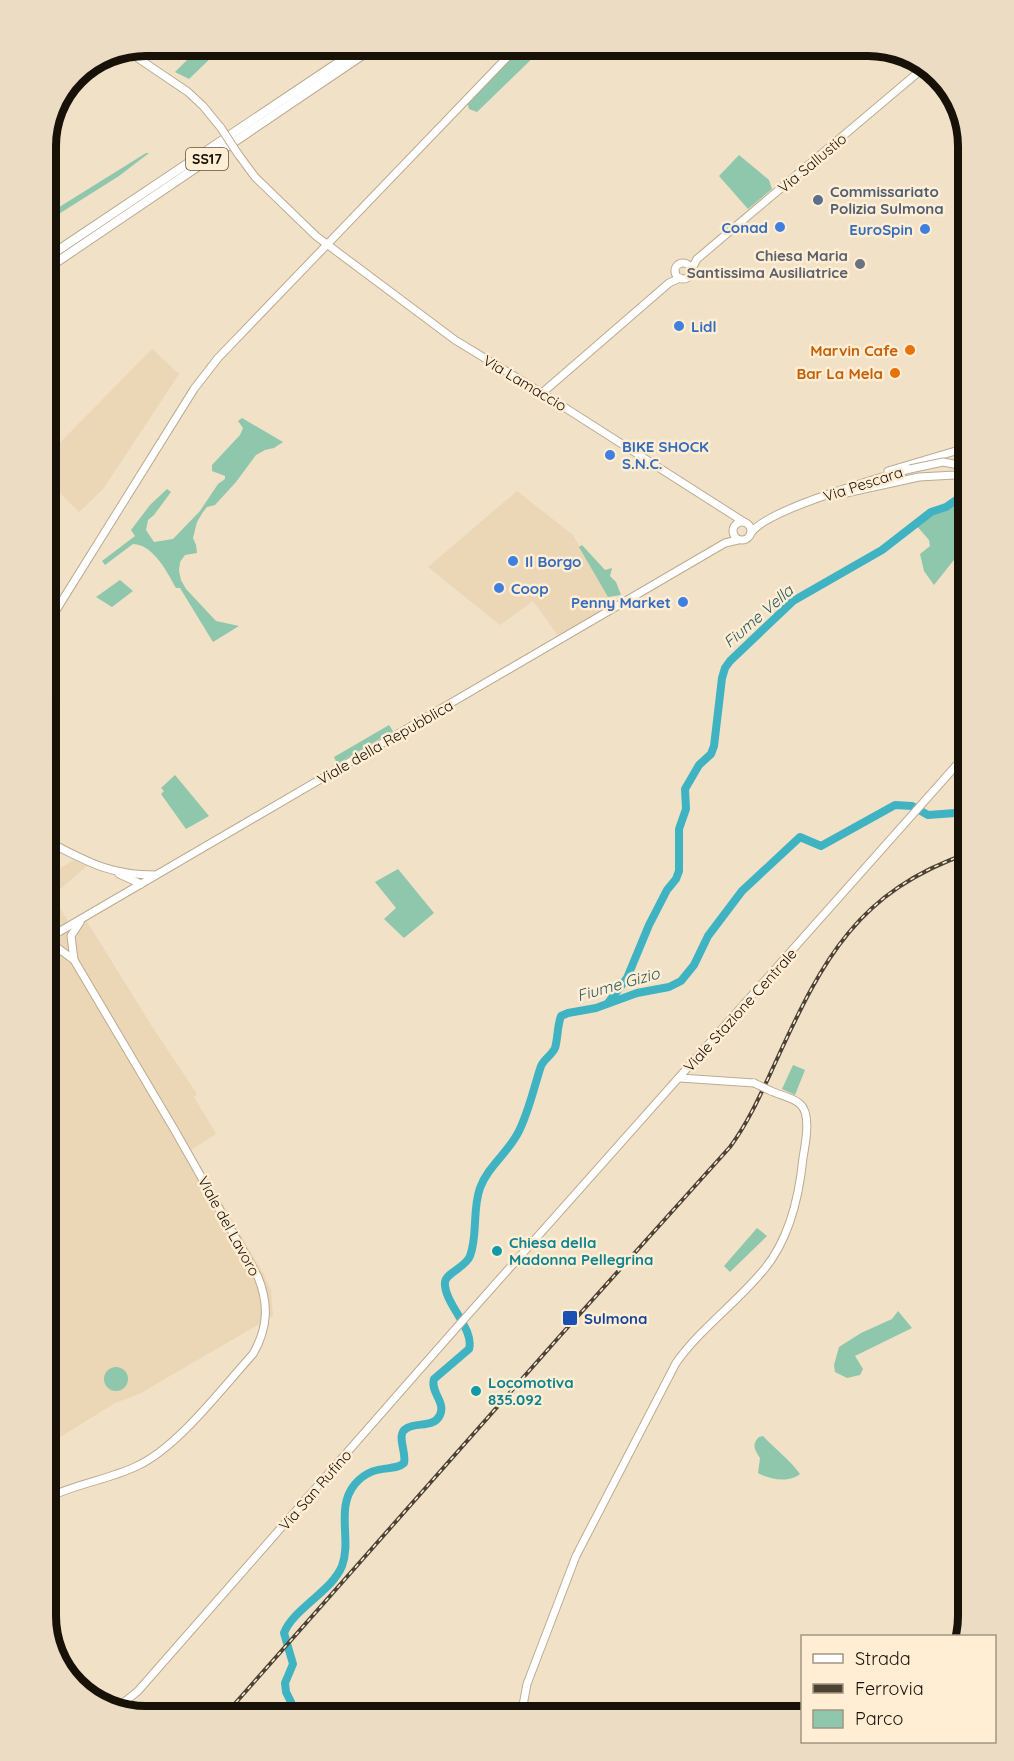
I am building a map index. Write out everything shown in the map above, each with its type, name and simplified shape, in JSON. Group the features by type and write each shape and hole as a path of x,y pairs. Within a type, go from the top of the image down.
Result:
{"highway":[{"name":"SS17","path":"56,252 348,56"},
{"name":"SS17","path":"56,263 361,56"}],"street":[{"path":"56,610 194,389 218,358 507,56"},
{"name":"Via Lamaccio","path":"136,57 188,92 203,106 255,177 326,244 469,350 542,393 745,522"},
{"name":"Via Sallustio","path":"691,270 697,259 919,72"},
{"path":"314,256 316,236 328,236 338,232"},
{"name":"Via Sallustio","path":"685,262 697,259"},
{"path":"542,393 669,283 677,275 677,265 685,262 691,270 687,278 677,275"},
{"path":"870,481 904,465 958,450"},
{"name":"Via Pescara","path":"745,522 760,523 834,493 910,469 943,462 958,464"},
{"path":"834,493 850,492 919,477 958,474"},
{"path":"730,514 733,529 738,540 746,540 751,533 751,527 745,522 737,523 733,529"},
{"name":"Via Pescara","path":"751,533 760,523"},
{"name":"Viale della Repubblica","path":"726,543 733,529"},
{"name":"Viale della Repubblica","path":"57,933 726,543 738,540"},
{"name":"Viale Stazione Centrale","path":"510,1268 958,764"},
{"path":"56,846 86,862 139,878 141,884"},
{"path":"129,876 156,875"},
{"path":"124,894 129,876"},
{"path":"74,960 71,936 75,928 87,916"},
{"path":"62,950 56,938 57,933 66,939 71,947"},
{"path":"56,947 74,960"},
{"name":"Viale del Lavoro","path":"56,1494 136,1467 170,1444 253,1354 261,1340 266,1314 266,1300 258,1277 74,960"},
{"path":"523,1706 527,1684 576,1556 676,1363 691,1342 763,1272 781,1242 799,1193 807,1126 801,1104 754,1083 680,1078"},
{"name":"Via San Rufino","path":"123,1703 138,1691 510,1268"}],"shaded area":[{"path":"152,349 179,374 103,489 79,512 56,489 56,447"},
{"path":"517,491 573,535 613,605 559,637 533,601 500,625 428,567"},
{"path":"73,860 87,866 56,893 56,872"},
{"path":"56,902 69,922 83,915 197,1094 194,1097 216,1134 191,1150 263,1273 271,1290 273,1316 139,1394 115,1403 57,1439"}],"green space":[{"path":"191,56 213,56 189,79 175,72"},
{"path":"511,56 535,56 477,112 469,109 467,101"},
{"path":"149,153 119,176 56,216 56,209"},
{"path":"739,155 769,180 772,189 748,209 719,176"},
{"path":"242,418 283,442 256,455 215,505 207,507 197,522 193,538 197,553 185,555 180,562 181,580 186,589 216,621 239,626 213,642 180,588 176,588 159,560 147,549 133,544 105,565 102,561 135,536 131,530 150,505 167,489 171,492 148,520 146,530 154,542 173,539 200,511 218,484 225,479 225,476 212,471 212,465 240,435 243,428 238,421"},
{"path":"958,504 958,555 934,585 924,571 920,554 930,546 929,540 916,525 930,514"},
{"path":"582,545 605,570 612,568 610,576 616,582 621,595 608,597 579,547"},
{"path":"120,580 133,591 112,607 96,597"},
{"path":"389,725 393,731 337,764 334,757"},
{"path":"175,775 209,816 186,829 161,794 164,791 161,788"},
{"path":"398,869 434,913 404,938 384,919 396,908 375,882"},
{"path":"793,1065 805,1070 795,1095 782,1089"},
{"path":"757,1228 767,1236 730,1272 724,1266"},
{"path":"898,1311 912,1328 855,1356 863,1369 860,1375 847,1378 835,1372 834,1365 839,1347 861,1333 892,1319"},
{"path":"116,1367 124,1371 128,1379 124,1387 116,1391 108,1387 104,1379 108,1371"},
{"path":"763,1436 800,1474 790,1479 779,1480 758,1473 760,1458 754,1445 759,1437"}],"waterway":[{"name":"Fiume Vella","path":"608,1003 627,978 649,925 679,871 679,829 686,809 685,789 699,765 711,754 714,746 725,668 793,601 882,550 931,512 946,507 958,499"},
{"name":"Fiume Gizio","path":"290,1705 285,1683 293,1664 284,1633 295,1616 330,1584 342,1566 345,1556 345,1513 349,1493 355,1484 369,1473 404,1463 402,1434 411,1426 434,1422 437,1419 441,1406 434,1388 434,1379 469,1349 468,1333 449,1298 445,1282 470,1256 480,1188 488,1173 519,1131 541,1066 555,1048 561,1016 596,1008 637,993 669,987 681,981 694,965 708,936 742,891 800,837 821,846 895,805 912,806 928,815 958,813"}],"railway":[{"path":"234,1705 730,1147 756,1104 811,990 849,933 872,909 899,887 931,869 958,858"}],"place":[{"name":"Commissariato Polizia Sulmona","path":"818,200"},
{"name":"Conad","path":"780,227"},
{"name":"EuroSpin","path":"925,229"},
{"name":"Chiesa Maria Santissima Ausiliatrice","path":"860,264"},
{"name":"Lidl","path":"679,326"},
{"name":"Marvin Cafe","path":"910,350"},
{"name":"Bar La Mela","path":"895,373"},
{"name":"BIKE SHOCK S.N.C.","path":"610,455"},
{"name":"Il Borgo","path":"513,561"},
{"name":"Coop","path":"499,588"},
{"name":"Penny Market","path":"683,602"},
{"name":"Chiesa della Madonna Pellegrina","path":"497,1251"},
{"name":"Sulmona","path":"570,1318"},
{"name":"Locomotiva 835.092","path":"476,1391"}]}
